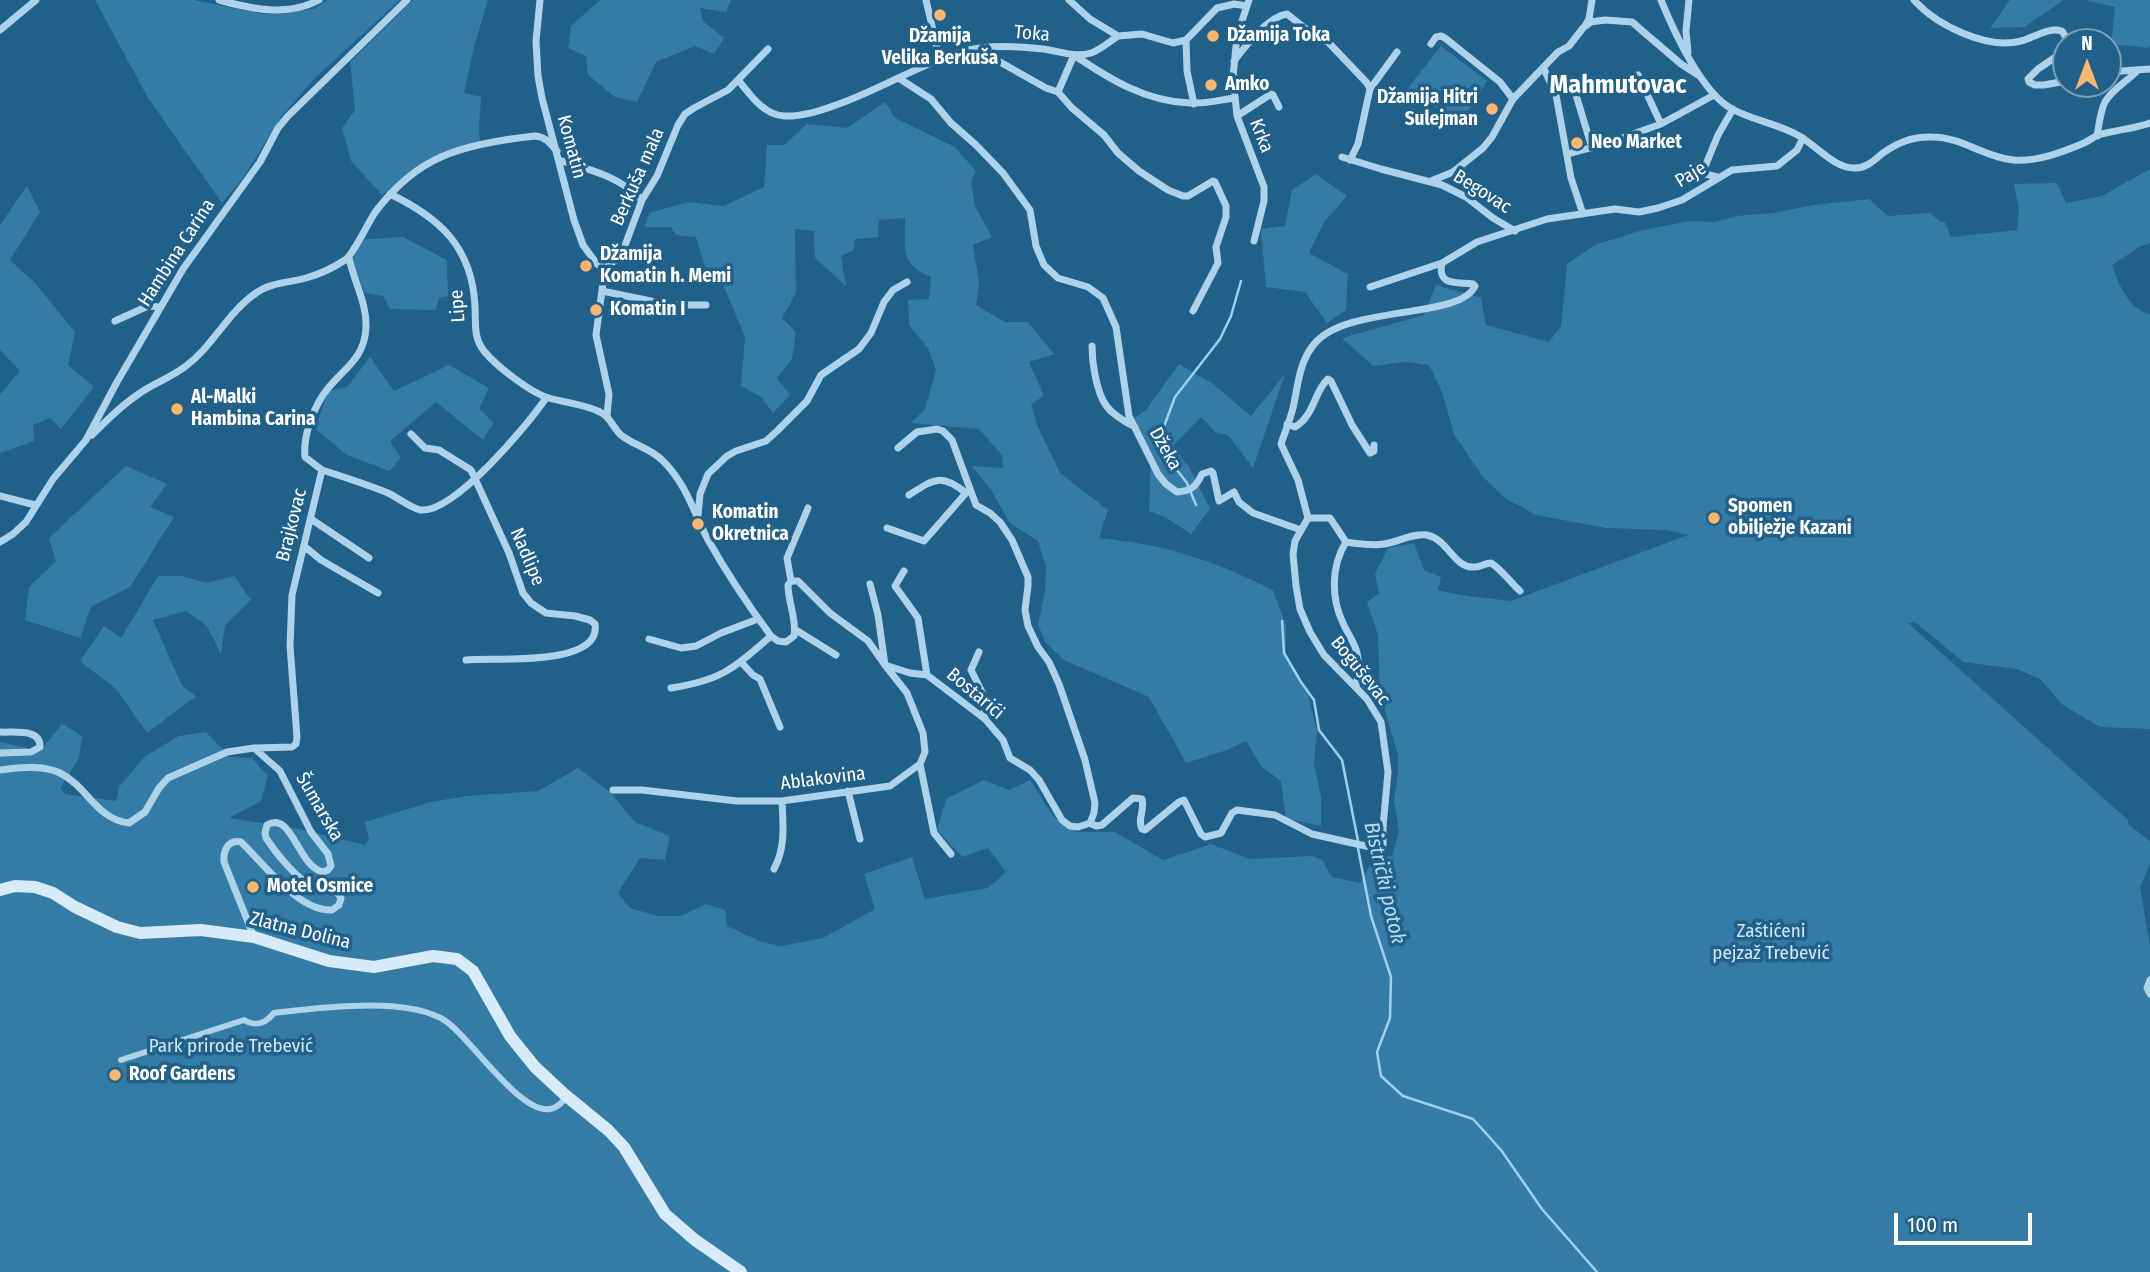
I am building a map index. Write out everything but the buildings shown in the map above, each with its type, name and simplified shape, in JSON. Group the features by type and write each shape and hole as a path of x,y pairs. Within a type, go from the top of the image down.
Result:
{"main road":[{"name":"Zlatna Dolina","path":"0,890 15,886 34,887 54,893 75,907 117,927 140,933 201,930 254,937 329,961 373,967 433,956 457,959 473,971 510,1035 535,1067 624,1147 665,1214 695,1240 741,1272"}],"street":[{"path":"0,30 36,0"},
{"path":"219,0 269,11 319,0"},
{"name":"Hambina Carina","path":"0,542 20,529 53,479 86,440 160,307 221,214 260,162 278,128 407,0"},
{"name":"Komatin","path":"540,0 536,41 538,76 583,245 597,264 605,268"},
{"path":"926,0 940,61"},
{"path":"1069,0 1090,19 1118,36 1142,34 1173,43 1186,40 1217,8 1248,3"},
{"path":"1431,181 1453,173 1483,148 1513,99 1558,52 1569,46 1583,28 1589,19 1592,0"},
{"path":"1661,0 1670,23 1699,76 1714,95 1733,110 1803,138 1842,166 1853,169 1866,167 1899,143 1912,138 1944,137 2012,160 2031,159 2068,149 2097,136 2150,123"},
{"path":"1689,0 1686,31 1689,55"},
{"path":"1914,0 1945,23 1986,42 2020,41 2052,30"},
{"name":"Krka","path":"1248,3 1237,36 1234,98 1237,116 1264,187 1264,201 1254,241"},
{"path":"1234,61 1253,38 1287,14 1329,43 1370,89"},
{"path":"1583,28 1591,22 1605,20 1632,22 1699,76"},
{"name":"Toka","path":"739,81 763,107 784,116 817,111 860,96 965,51 990,47 1021,47 1074,55 1090,53 1118,36"},
{"path":"1431,44 1436,37 1445,38 1500,82 1513,99"},
{"path":"1186,40 1187,71 1194,104"},
{"name":"Berkuša mala","path":"605,268 621,256 642,200 657,176 685,114 728,90 768,49"},
{"path":"1350,160 1360,133 1370,89 1397,52"},
{"path":"1058,92 1074,55 1133,90 1158,98 1194,104 1234,98"},
{"path":"2052,60 2028,79 2035,85 2052,83"},
{"path":"1000,62 1058,92 1072,108 1104,135 1118,153 1168,190 1188,196 1215,182 1226,206 1226,217 1216,247 1218,263 1193,311"},
{"path":"1544,69 1556,95 1571,178 1583,214"},
{"path":"2122,71 2150,69"},
{"path":"2097,136 2105,103 2116,89 2138,70"},
{"path":"1638,75 1661,124"},
{"name":"Džeka","path":"900,79 931,99 951,123 1003,173 1030,210 1036,246 1044,265 1058,278 1094,290 1109,308 1122,356 1129,416 1158,474 1166,484 1177,492 1190,490 1202,474 1211,471 1219,501 1234,492 1239,502 1252,513 1301,530"},
{"path":"1237,116 1268,94 1273,95 1279,107"},
{"path":"1576,94 1592,148"},
{"path":"1568,154 1661,124 1714,95"},
{"path":"1717,177 1706,174 1704,169 1718,135 1733,110"},
{"path":"86,440 138,393 184,368 202,352 239,307 256,293 270,285 322,273 349,258 367,225 390,194 415,173 441,157 464,150 535,136 542,137 550,142 558,155 605,174 630,188 642,200"},
{"name":"Paje","path":"1370,287 1442,263 1477,242 1547,219 1615,209 1639,212 1658,208 1695,193 1732,170 1777,166 1797,150 1803,138"},
{"name":"Begovac","path":"1342,157 1431,181 1456,191 1516,231"},
{"name":"Lipe","path":"390,194 435,221 460,249 468,264 472,284 475,332 478,343 486,354 508,374 546,398 583,406 607,416"},
{"name":"Brajkovac","path":"254,748 292,747 298,737 292,682 292,594 322,470 305,457 307,435 323,395 356,359 363,346 366,328 363,301 352,274 349,258"},
{"path":"1346,542 1330,518 1308,518 1293,465 1281,444 1291,416 1304,360 1315,342 1330,331 1370,317 1436,307 1465,298 1475,286 1452,282 1442,277 1442,263"},
{"path":"605,268 596,335 610,394 607,416 621,435 651,450 668,466 684,488 726,571 758,619 778,641 786,642 792,639 796,630 788,590 791,581 786,558 808,508"},
{"path":"698,516 700,494 708,474 727,456 766,440 778,431 807,401 821,375 859,349 871,333 884,302 893,290 907,282"},
{"path":"602,291 670,305 706,305"},
{"path":"115,321 148,306 160,307"},
{"path":"1092,346 1093,369 1103,403 1116,417 1136,428"},
{"path":"1287,424 1295,427 1303,422 1328,379 1370,453 1374,451 1374,445"},
{"path":"322,470 390,494 419,510 430,509 442,505 476,478 534,416 546,398"},
{"path":"898,448 918,432 927,429 943,431 952,440 968,491 976,505 1000,522 1012,540 1025,570 1028,586 1025,610 1028,626 1049,662 1078,739 1095,803 1090,823"},
{"path":"411,434 425,448 439,450 465,465 476,478"},
{"name":"Nadlipe","path":"466,660 529,660 551,657 590,643 596,628 590,620 547,613 537,608 523,593 509,553 476,478"},
{"path":"909,495 930,481 939,479 968,491"},
{"path":"887,528 924,541 968,491"},
{"path":"0,496 35,505"},
{"name":"Boguševac","path":"1090,823 1102,825 1133,798 1138,797 1142,799 1143,805 1140,825 1145,830 1183,800 1201,834 1206,837 1221,833 1232,813 1237,810 1275,815 1312,834 1366,847 1383,847 1382,827 1388,772 1381,722 1367,699 1324,655 1300,609 1293,554 1295,541 1308,518"},
{"path":"311,519 369,558"},
{"path":"1346,542 1381,545 1418,535 1429,536 1448,547 1463,566 1475,568 1491,563 1496,566 1520,591"},
{"path":"1346,542 1339,559 1334,596 1337,610 1357,651 1359,664 1356,687"},
{"path":"304,546 321,560 378,593"},
{"path":"904,571 895,586 918,618 927,675"},
{"path":"791,581 802,584 830,612 867,641 907,693 923,733 925,752 920,764 934,833 951,854"},
{"path":"870,584 878,615 885,664"},
{"path":"649,639 681,648 696,646 758,619"},
{"path":"796,630 836,655"},
{"path":"671,688 717,678 741,662 771,636"},
{"path":"979,652 971,670 983,694 985,719"},
{"path":"741,662 760,679 780,727"},
{"name":"Bostarići","path":"885,664 910,673 927,675 985,719 1003,740 1010,758 1030,770 1039,780 1062,820 1070,826 1078,827 1090,823"},
{"path":"0,732 31,733 40,739 40,747 31,752 0,753"},
{"path":"0,770 46,768 61,773 107,816 117,822 129,823 145,812 159,788 169,778 227,752 246,747 254,748"},
{"name":"Šumarska","path":"254,748 280,771 311,832 328,853 331,866 323,872 311,867 300,852 290,830 281,823 272,822 267,825 266,838 295,873 308,884 335,889 341,898 339,905 332,910 319,909 308,904 280,882 241,842 230,843 225,850 224,862 254,937"},
{"name":"Ablakovina","path":"612,790 642,790 737,801 782,801 890,786 920,764"},
{"path":"848,791 860,839"},
{"path":"774,869 783,844 782,801"},
{"path":"2150,980 2147,988 2150,994"},
{"path":"121,1060 244,1020 256,1025 268,1022 274,1013 334,1006 410,1009 428,1012 444,1020 505,1083 541,1109 552,1109 567,1097"}],"green space":[{"path":"95,0 194,0 263,14 314,9 327,0 400,0 315,78 281,117 243,178 222,203 148,98"},
{"path":"413,0 488,0 464,93 481,97 480,143 435,156 382,195 351,161 342,128 355,110 350,62"},
{"path":"600,0 731,0 726,12 700,8 703,21 724,38 714,54 695,46 656,62 637,102 615,97 588,75 586,56 568,48 571,26"},
{"path":"2010,0 2064,0 2024,27 1990,28"},
{"path":"2085,0 2150,0 2150,46 2122,45 2122,28 2113,28 2115,7"},
{"path":"1441,46 1487,81 1460,125 1408,88"},
{"path":"885,102 895,118 955,147 976,171 971,181 975,206 992,237 973,245 979,282 976,305 1005,322 1028,322 1054,354 1029,362 1044,396 1031,404 1037,425 1060,473 1108,510 1099,538 1189,555 1273,590 1286,625 1286,659 1308,693 1317,732 1314,763 1321,797 1321,826 1286,819 1281,781 1262,767 1246,741 1186,763 1149,697 1064,660 1046,643 1038,625 1045,591 1046,567 1038,541 1010,523 991,490 972,466 1003,468 1002,455 979,429 911,423 925,409 936,370 928,348 909,325 908,300 929,299 931,277 913,267 909,261 905,246 905,218 879,220 878,237 855,239 854,250 841,256 846,286 815,258 814,231 795,229 796,293 782,318 796,332 792,359 777,378 790,395 773,413 760,396 741,386 745,337 722,282 707,273 696,237 676,235 671,227 645,227 649,213 688,202 724,206 764,187 767,145 784,145 807,124 847,128"},
{"path":"2150,169 2150,243 2112,265 2121,288 2130,301 2150,314 2150,729 2100,727 2063,705 2040,679 2017,669 1963,662 1915,622 1908,623 2128,820 2129,825 2150,841 2150,864 2140,887 2150,946 2150,1272 0,1272 0,742 40,751 62,724 82,736 79,758 60,789 65,794 116,801 119,787 144,757 179,736 206,732 230,757 252,758 268,776 261,801 229,818 300,829 365,845 369,839 365,822 431,802 466,796 538,791 578,768 609,791 635,822 670,836 665,860 640,858 618,893 630,908 658,916 681,916 706,904 725,910 727,926 762,942 781,946 823,938 875,909 864,874 912,857 925,899 988,888 1006,872 988,848 962,857 937,830 946,799 984,780 1009,790 1030,780 1054,817 1076,832 1115,832 1163,860 1211,844 1250,859 1312,856 1322,860 1332,877 1360,883 1374,858 1392,856 1399,831 1394,801 1398,755 1380,694 1378,635 1367,602 1379,593 1375,574 1388,548 1414,543 1424,570 1441,577 1438,590 1511,601 1688,535 1666,530 1606,528 1536,515 1505,498 1483,477 1454,434 1442,392 1429,365 1406,362 1373,366 1342,338 1424,315 1436,285 1481,298 1486,325 1549,342 1561,326 1567,264 1595,245 1639,231 1689,221 1715,222 1736,216 1869,199 1888,216 1930,213 1945,222 1951,237 2017,230 2019,209 2014,184 2057,183 2066,203 2102,196"},
{"path":"1316,174 1347,196 1324,222 1309,253 1348,274 1346,310 1327,323 1305,292 1266,287 1261,229 1285,226 1292,190"},
{"path":"27,186 40,212 10,260 35,283 75,332 68,365 94,387 61,429 50,418 33,425 34,441 0,453 0,394 20,371 0,350 0,225"},
{"path":"403,237 447,260 448,296 439,298 436,310 390,309 383,296 365,293 351,261 357,240"},
{"path":"370,357 394,391 449,365 489,388 479,408 494,423 483,440 436,402 390,441 401,458 389,471 347,455 315,429 328,391 347,387"},
{"path":"1179,364 1213,384 1251,416 1285,374 1253,468 1229,436 1215,432 1201,417 1173,446 1189,467 1210,509 1191,534 1165,517 1149,511 1151,454 1127,423 1146,410"},
{"path":"126,466 167,484 150,507 174,517 130,587 91,607 80,638 25,620 29,587 56,561 49,538"},
{"path":"158,576 182,576 206,583 234,576 251,600 225,625 221,654 207,626 186,611 153,620 182,686 196,696 147,733 117,690 80,661 104,626 121,638"}],"waterway":[{"name":"Bistrički potok","path":"1196,505 1187,483 1163,452 1163,429 1175,397 1220,339 1231,316 1241,281"},
{"name":"Bistrički potok","path":"1282,621 1284,653 1314,700 1319,730 1342,760 1358,841"},
{"name":"Bistrički potok","path":"1358,848 1371,916 1391,977 1390,1018 1377,1052 1381,1076 1403,1096 1473,1119 1501,1150 1542,1209 1597,1272"}],"place":[{"name":"Džamija Velika Berkuša","path":"940,15"},
{"name":"Džamija Toka","path":"1213,36"},
{"name":"Amko","path":"1211,85"},
{"name":"Džamija Hitri Sulejman","path":"1492,109"},
{"name":"Neo Market","path":"1577,143"},
{"name":"Džamija Komatin h. Memi","path":"586,266"},
{"name":"Komatin I","path":"596,310"},
{"name":"Al-Malki Hambina Carina","path":"177,409"},
{"name":"Spomen obilježje Kazani","path":"1714,518"},
{"name":"Komatin Okretnica","path":"698,524"},
{"name":"Motel Osmice","path":"253,887"},
{"name":"Roof Gardens","path":"115,1075"}],"district":[{"name":"Mahmutovac","path":"1618,86"}],"park label":[{"name":"Zaštićeni pejzaž Trebević","path":"1771,943"},
{"name":"Park prirode Trebević","path":"231,1047"}]}
